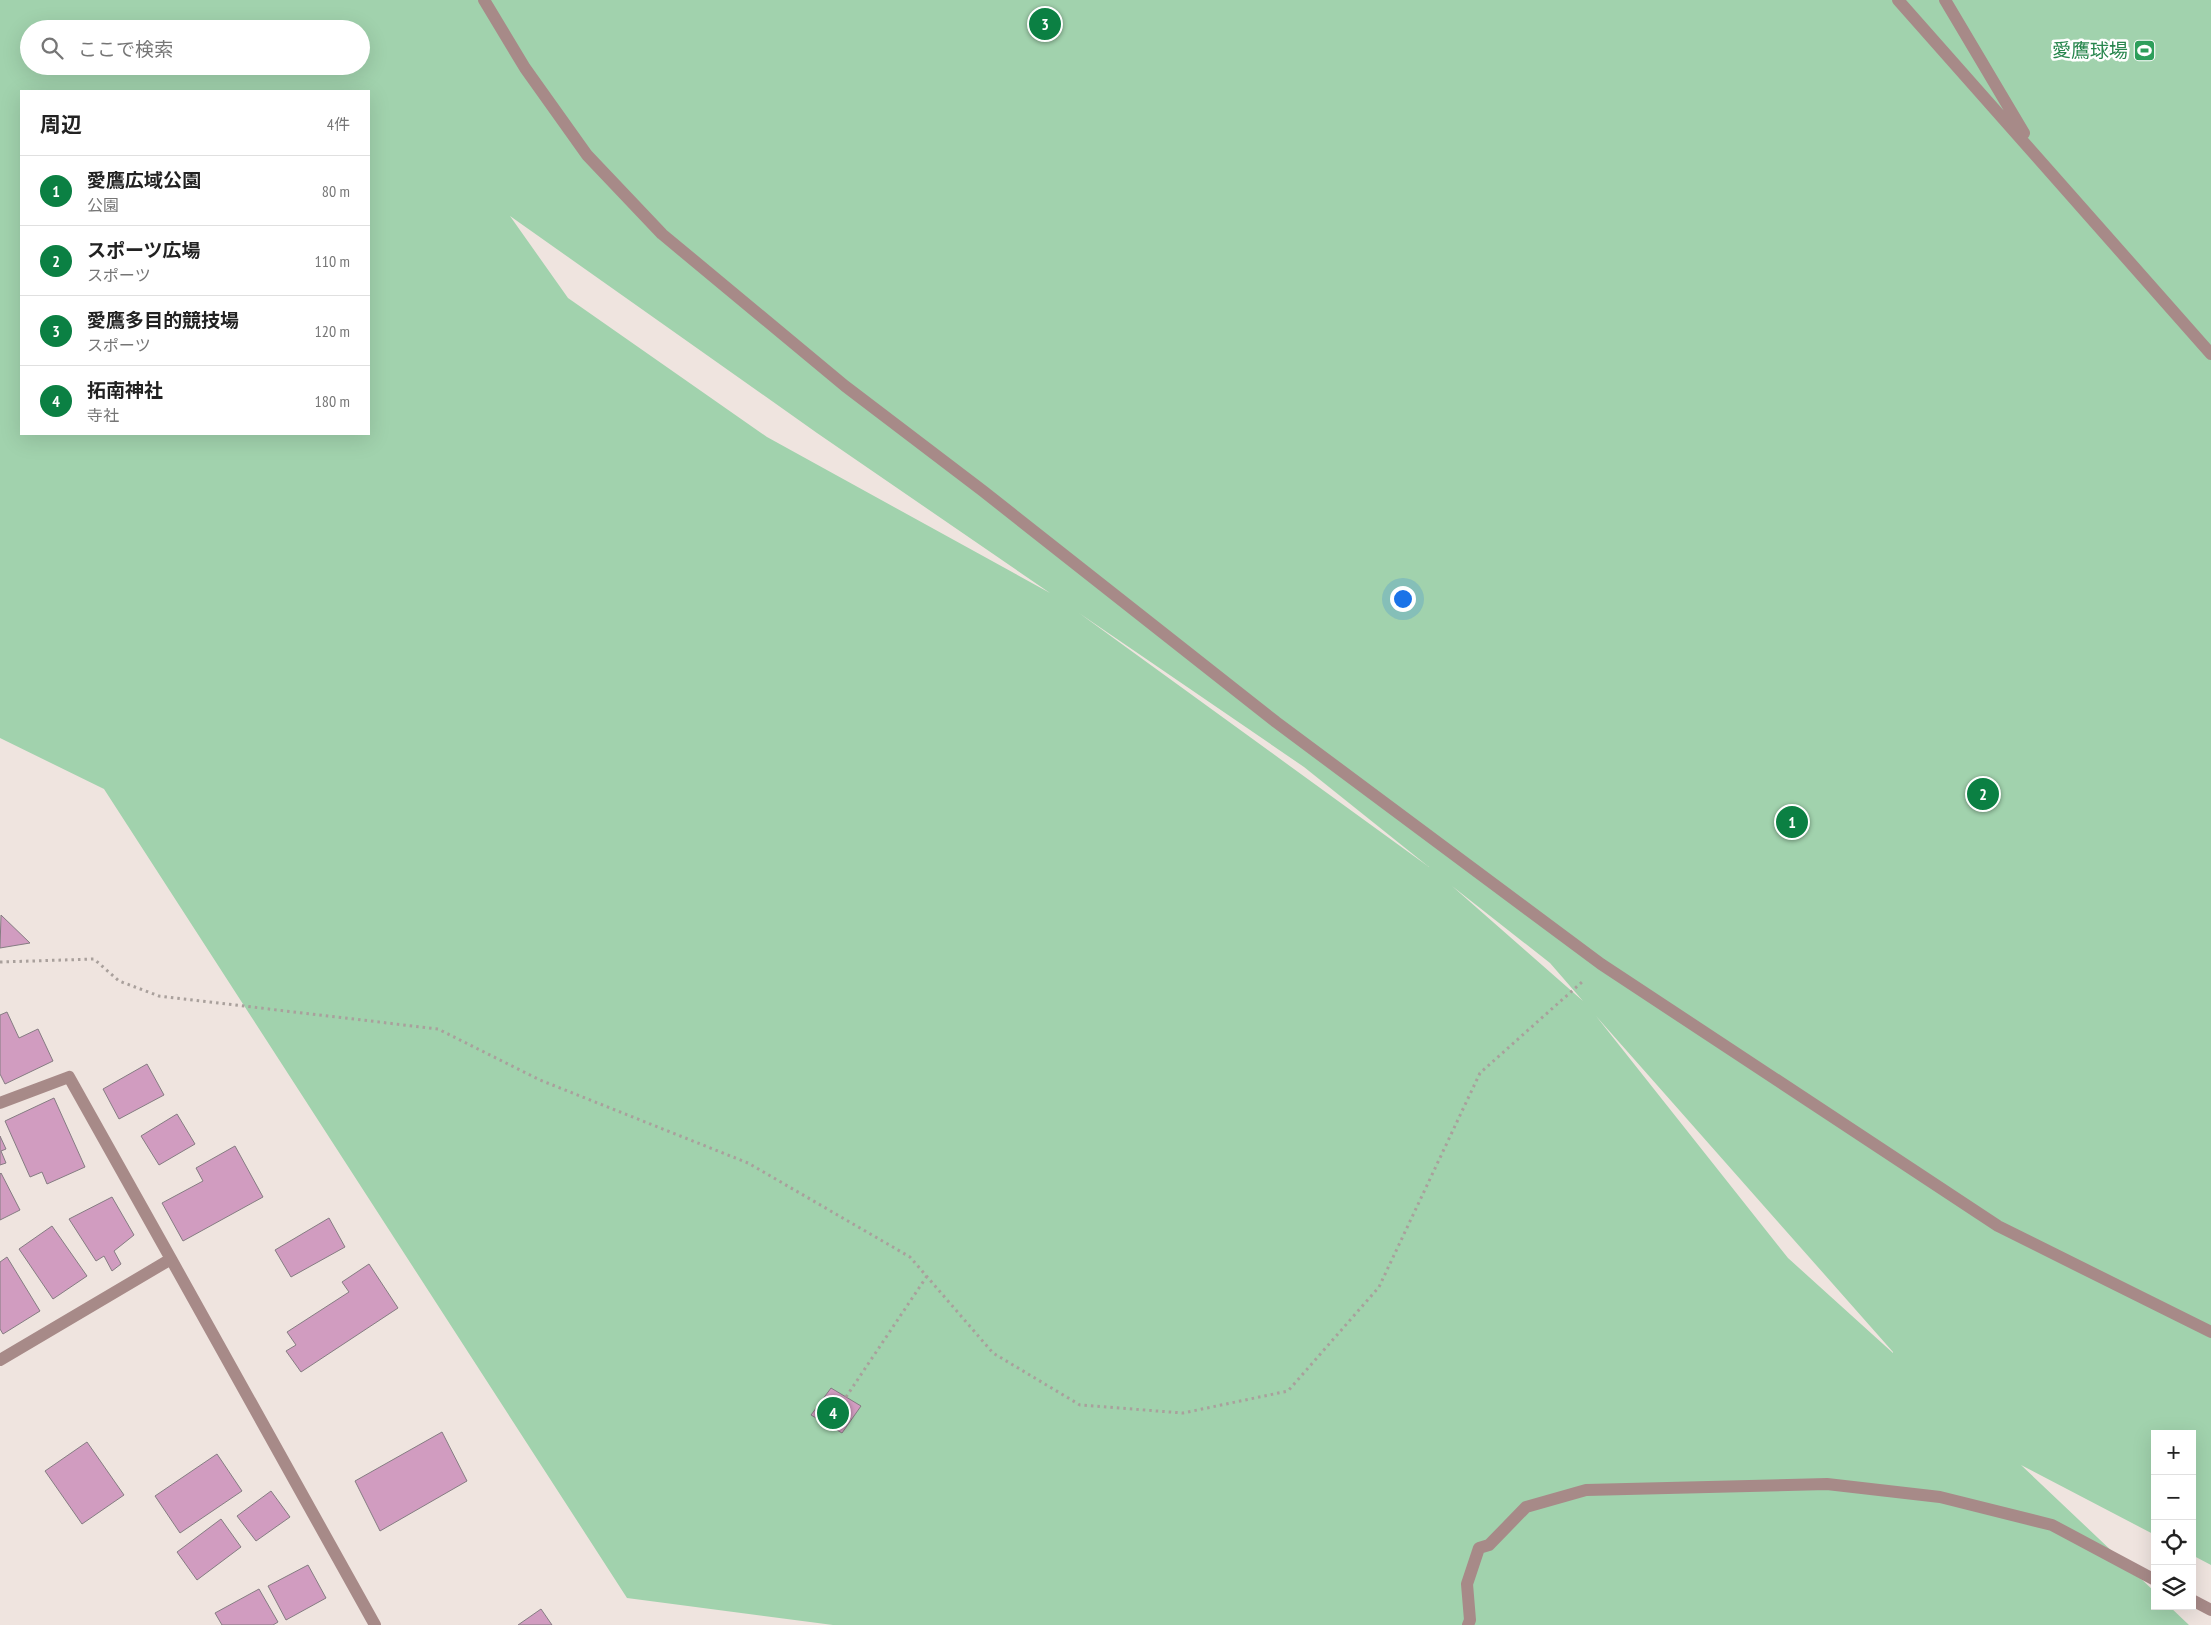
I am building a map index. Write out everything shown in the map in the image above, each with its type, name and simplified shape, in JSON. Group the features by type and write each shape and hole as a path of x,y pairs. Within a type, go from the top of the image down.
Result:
{"street":[{"path":"484,0 525,68 587,155 662,234 845,386 983,491 1276,722 1601,964 1998,1226 2211,1332"},
{"path":"1898,0 2039,157 2211,354"},
{"path":"1945,0 2039,157"},
{"path":"0,1103 69,1077 375,1625"},
{"path":"0,1360 171,1259"},
{"path":"1468,1625 1470,1620 1467,1584 1479,1548 1489,1546 1526,1507 1586,1490 1827,1484 1940,1498 2052,1525 2151,1578"},
{"path":"2196,1602 2211,1610"}],"path":[{"path":"0,962 94,959 119,981 159,996 438,1029 540,1080 748,1163 910,1257 993,1353 1080,1405 1183,1413 1288,1391 1379,1287 1480,1073 1601,964"},
{"path":"846,1397 927,1276"}],"green space":[{"path":"0,0 2211,0 2211,1565 2196,1557 2196,1430 2151,1430 2151,1533 2021,1465 2151,1588 2151,1610 2173,1610 2189,1625 833,1625 627,1598 104,789 0,738","holes":["510,216 817,433 1050,593 767,437 568,298","1079,613 1304,767 1429,867","1452,886 1550,963 1583,1001","1596,1016 1893,1352 1893,1353 1788,1258"]}],"building":[{"path":"1,915 30,943 0,948"},
{"path":"7,1012 19,1038 38,1029 53,1061 5,1084 0,1074 0,1015"},
{"path":"147,1064 164,1095 119,1119 103,1089"},
{"path":"54,1098 85,1167 47,1184 42,1172 30,1177 5,1121"},
{"path":"177,1114 195,1144 159,1165 141,1136"},
{"path":"0,1136 6,1149 1,1151 6,1163 0,1165"},
{"path":"235,1146 263,1197 183,1241 162,1203 203,1181 196,1168"},
{"path":"0,1174 20,1210 0,1220"},
{"path":"112,1197 134,1235 114,1251 121,1264 112,1271 104,1256 96,1261 69,1219"},
{"path":"329,1218 345,1247 291,1277 275,1250"},
{"path":"52,1226 87,1276 53,1299 19,1249"},
{"path":"7,1257 40,1311 3,1334 0,1329 0,1262"},
{"path":"369,1264 398,1308 301,1372 286,1351 296,1345 287,1332 349,1292 342,1282"},
{"path":"831,1388 861,1406 842,1433 811,1415"},
{"path":"442,1432 467,1481 380,1531 355,1481"},
{"path":"87,1442 124,1495 82,1524 45,1471"},
{"path":"217,1454 242,1491 180,1533 155,1496"},
{"path":"271,1491 290,1517 256,1541 237,1516"},
{"path":"221,1519 241,1547 197,1580 177,1552"},
{"path":"308,1565 326,1598 286,1620 268,1586"},
{"path":"259,1589 278,1622 273,1625 222,1625 215,1613"},
{"path":"541,1609 552,1625 518,1625"}],"place":[{"name":"愛鷹多目的競技場","path":"1045,24"},
{"name":"愛鷹球場","path":"2144,50"},
{"name":"スポーツ広場","path":"1983,794"},
{"name":"愛鷹広域公園","path":"1792,822"},
{"name":"拓南神社","path":"833,1413"}]}
